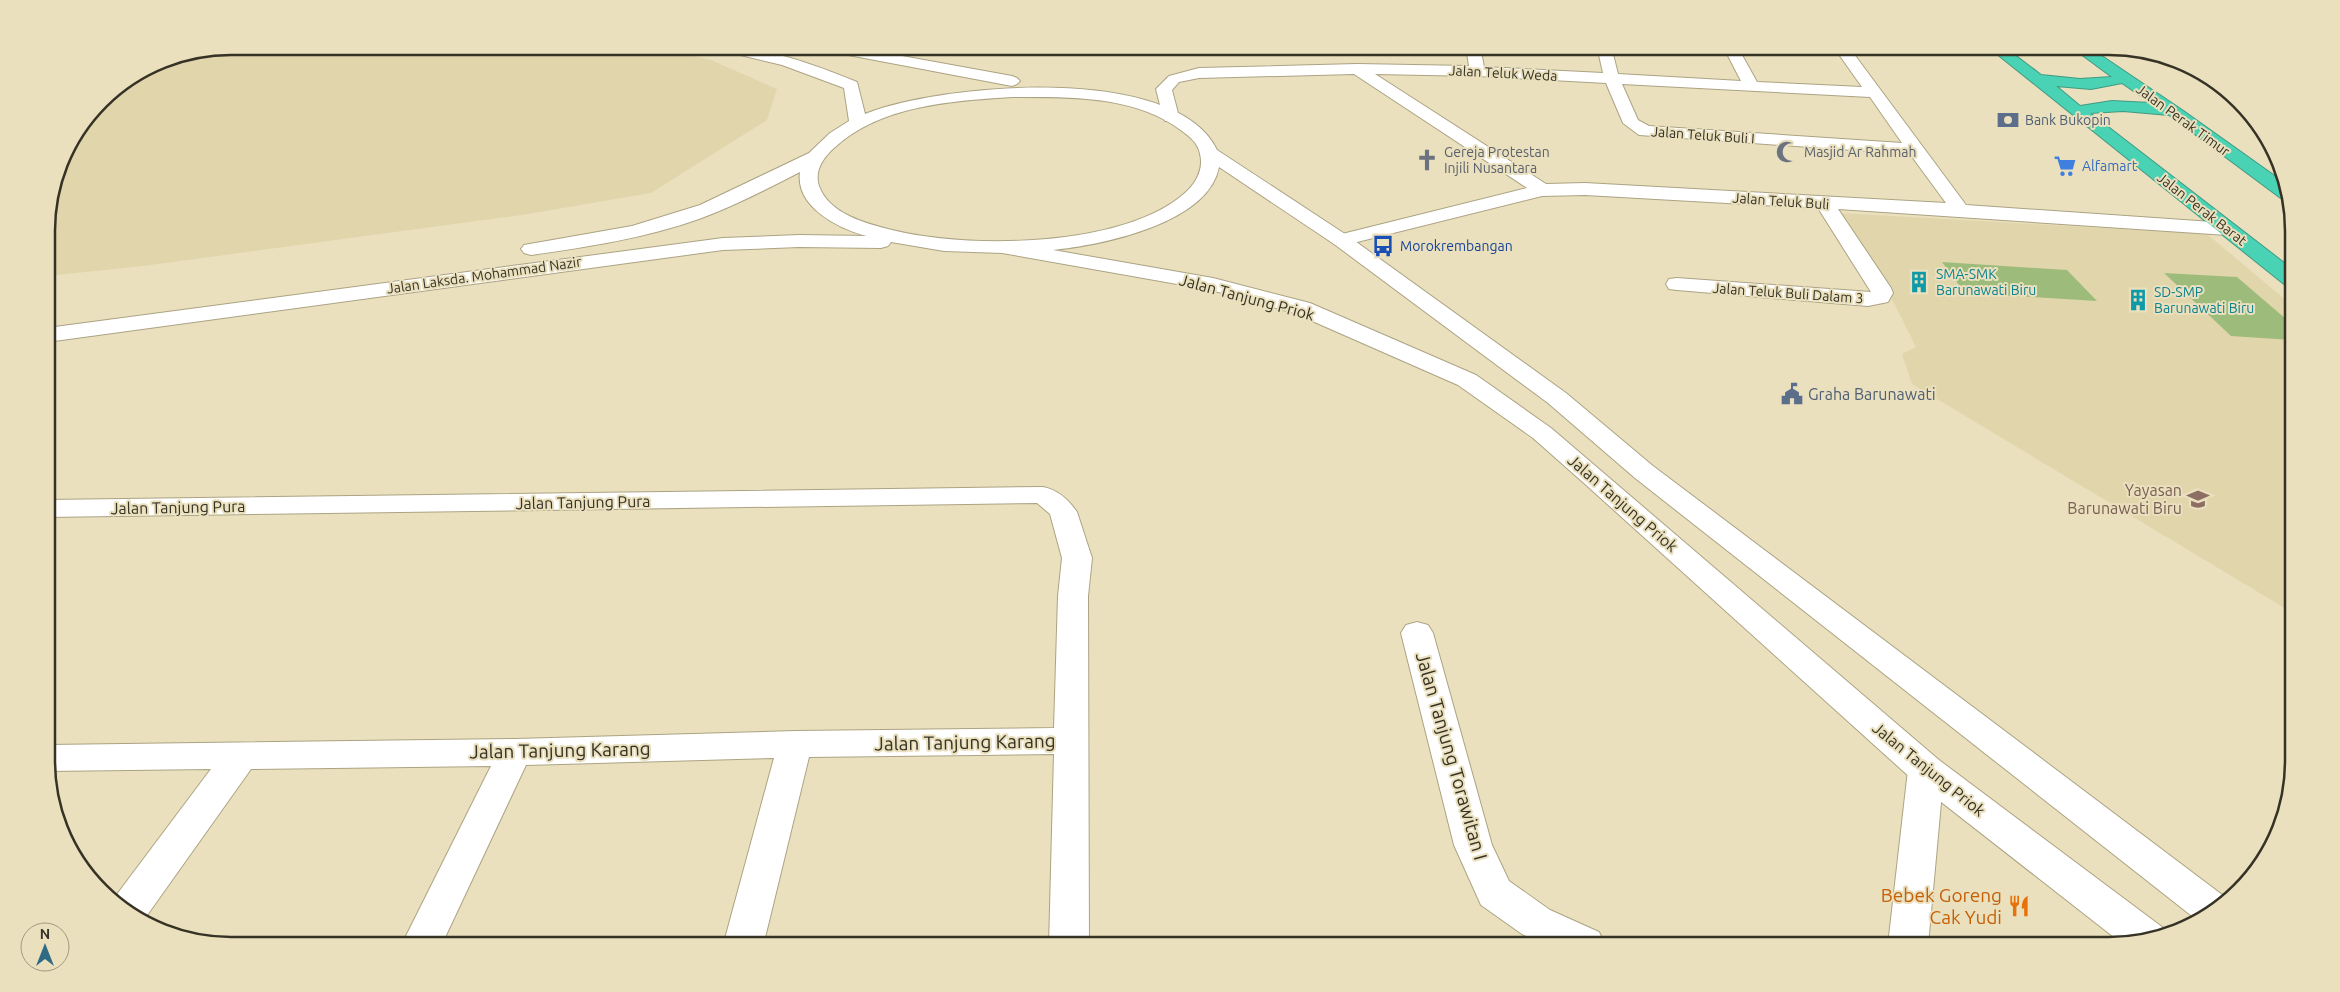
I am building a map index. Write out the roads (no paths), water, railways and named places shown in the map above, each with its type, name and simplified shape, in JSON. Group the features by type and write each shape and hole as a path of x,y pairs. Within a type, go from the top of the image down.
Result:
{"highway":[{"name":"Jalan Perak Barat","path":"2005,55 2285,274"},
{"name":"Jalan Perak Timur","path":"2090,55 2176,113 2280,188"},
{"path":"2034,78 2089,84 2110,83 2123,78"},
{"path":"2078,111 2098,106 2119,105 2176,113"}],"street":[{"path":"760,55 815,70 851,85 856,104 858,124"},
{"path":"815,157 809,172 809,186 818,201 834,214 864,229 922,243 962,247 1005,248 1050,244 1093,237 1131,227 1163,214 1187,200 1203,184 1211,169 1210,153 1203,140 1190,128 1171,117 1121,100 1079,94 870,55"},
{"path":"1474,55 1476,71"},
{"path":"1606,55 1612,79"},
{"path":"1735,55 1751,86"},
{"path":"1847,55 1960,210"},
{"path":"1357,69 1542,190"},
{"name":"Jalan Teluk Weda","path":"1171,117 1164,89 1174,79 1199,73 1357,69 1476,71 1876,93"},
{"name":"Jalan Teluk Buli I","path":"1612,79 1631,123 1640,130 1916,149"},
{"name":"Jalan Laksda. Mohammad Nazir","path":"509,253 605,236 690,216 729,200 815,157 825,145 858,124 884,114 945,98 1012,92 1079,94"},
{"path":"1210,153 1341,240 1557,398 1644,472 2208,906"},
{"name":"Jalan Teluk Buli","path":"1341,240 1542,190 1585,189 1825,204 1960,210 2227,229"},
{"name":"Jalan Teluk Buli Dalam 3","path":"1677,284 1868,299 1880,296 1882,293 1880,288 1825,204"},
{"name":"Jalan Laksda. Mohammad Nazir","path":"55,334 723,244 799,241 922,243"},
{"name":"Jalan Tanjung Priok","path":"1005,248 1213,284 1302,308 1467,380 1542,433 1580,465 1926,770 2140,934"},
{"name":"Jalan Laksda. Mohammad Nazir","path":"55,318 460,260"},
{"name":"Jalan Tanjung Pura","path":"55,509 1043,495 1056,504 1063,512 1077,558 1073,596 1071,741"},
{"name":"Jalan Tanjung Torawitan I","path":"1417,633 1473,844 1495,893 1536,922 1567,937"},
{"path":"1069,937 1071,741"},
{"name":"Jalan Tanjung Karang","path":"55,758 515,752 795,744 1071,741"},
{"path":"744,937 795,744"},
{"path":"425,937 515,752"},
{"path":"131,906 242,754"},
{"path":"1909,937 1926,770"}],"place":[{"name":"Bank Bukopin","path":"2008,120"},
{"name":"Masjid Ar Rahmah","path":"1787,152"},
{"name":"Gereja Protestan Injili Nusantara","path":"1427,160"},
{"name":"Alfamart","path":"2065,166"},
{"name":"Morokrembangan","path":"1383,246"},
{"name":"SMA-SMK Barunawati Biru","path":"1919,282"},
{"name":"SD-SMP Barunawati Biru","path":"2138,300"},
{"name":"Graha Barunawati","path":"1792,394"},
{"name":"Yayasan Barunawati Biru","path":"2198,499"},
{"name":"Bebek Goreng Cak Yudi","path":"2019,906"}]}
